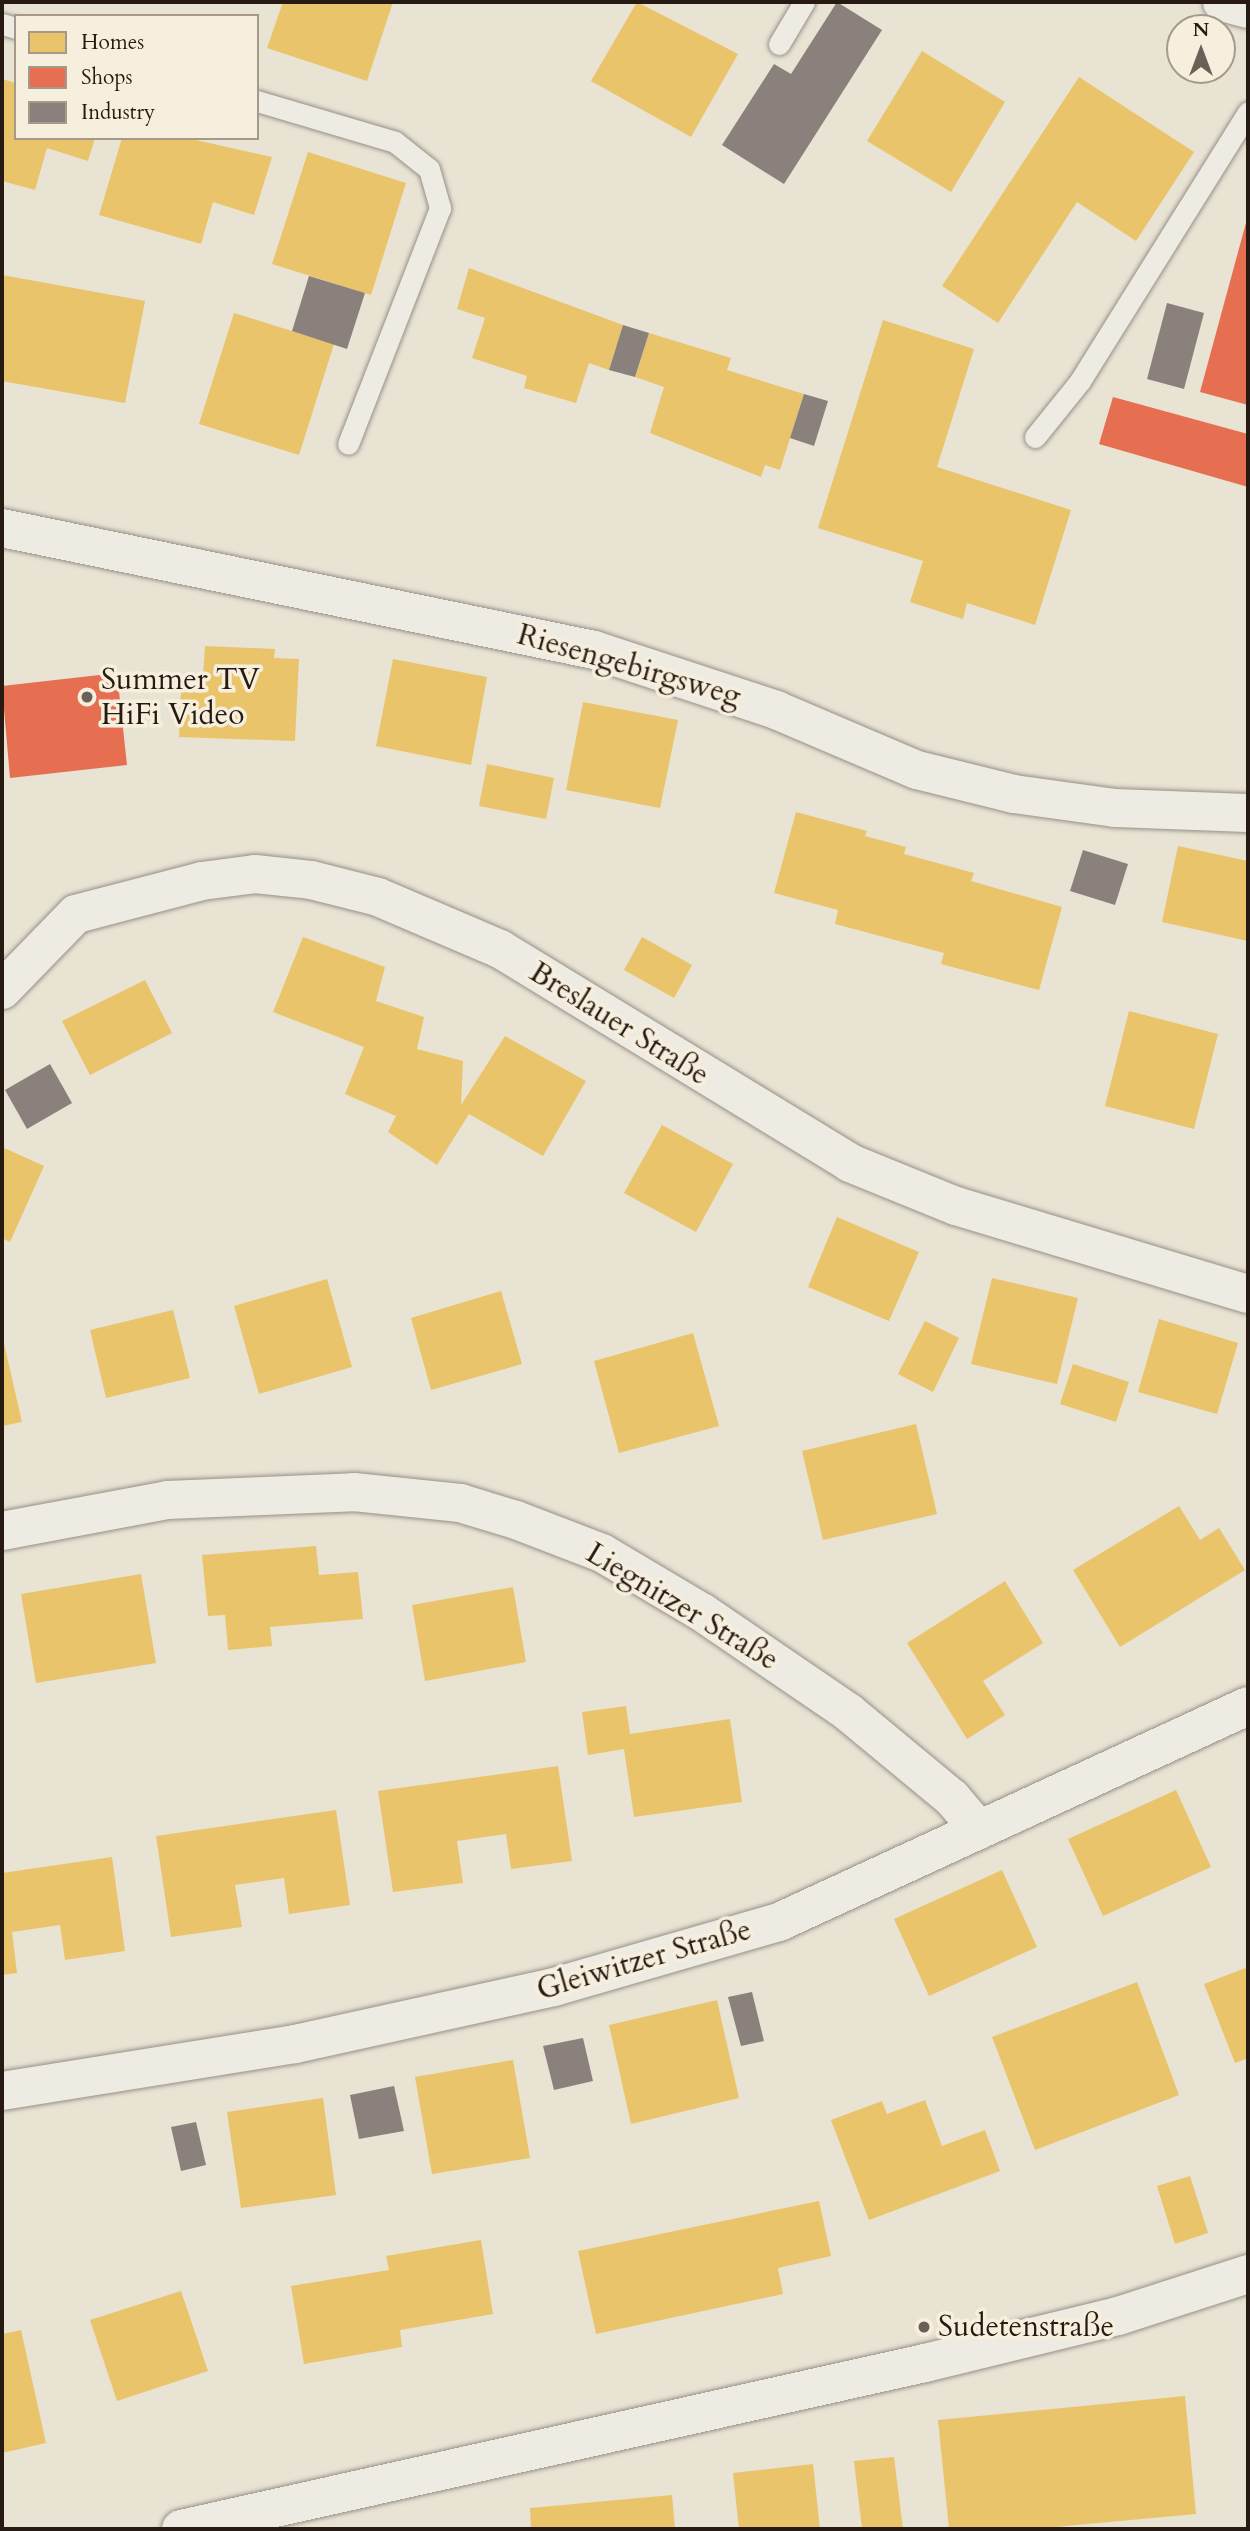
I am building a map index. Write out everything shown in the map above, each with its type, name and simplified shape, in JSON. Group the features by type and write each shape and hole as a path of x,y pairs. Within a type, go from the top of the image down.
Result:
{"street":[{"path":"1222,2 1248,9"},
{"name":"Riesengebirgsweg","path":"2,528 594,650 776,710 917,770 1014,794 1115,808 1248,813"},
{"name":"Breslauer Straße","path":"2,990 76,914 202,881 255,874 311,880 377,897 499,949 850,1163 1097,1252 1248,1294"},
{"name":"Liegnitzer Straße","path":"2,1531 77,1512 166,1500 354,1492 447,1501 516,1520 603,1553 703,1613 848,1712 952,1798 979,1830"},
{"name":"Gleiwitzer Straße","path":"2,2091 295,2045 554,1987 779,1922 1248,1706"},
{"path":"180,2529 277,2520 1118,2316 1248,2274"}],"lane":[{"path":"779,44 804,2"},
{"path":"259,102 395,142 429,169 440,208 348,444"},
{"path":"1035,437 1080,381 1248,112"}],"building: Homes":[{"path":"283,2 393,2 367,81 267,48"},
{"path":"637,2 738,54 691,137 591,81"},
{"path":"922,51 1005,102 951,192 867,141"},
{"path":"1079,77 1194,152 1136,241 1077,202 998,323 942,286"},
{"path":"2,79 14,82 14,140 94,140 88,161 47,148 35,190 2,181"},
{"path":"121,140 196,140 272,157 254,215 213,202 201,244 99,215"},
{"path":"308,152 406,183 371,295 272,264"},
{"path":"469,268 623,325 609,370 589,363 576,403 524,388 527,376 472,358 485,318 457,309"},
{"path":"2,275 145,301 125,403 2,381"},
{"path":"234,313 334,344 299,455 199,424"},
{"path":"883,320 974,349 937,467 1071,510 1035,625 967,603 963,619 910,602 923,561 818,528"},
{"path":"649,333 731,358 727,370 804,394 780,470 765,465 761,477 650,433 664,387 635,377"},
{"path":"205,646 275,649 274,658 299,659 295,741 179,737 181,692 202,693"},
{"path":"393,659 487,677 471,765 376,746"},
{"path":"583,702 678,720 660,808 566,790"},
{"path":"487,764 554,778 546,819 479,806"},
{"path":"796,812 867,831 865,836 906,847 904,854 974,873 971,881 1062,907 1039,990 941,964 944,953 835,924 838,910 774,893"},
{"path":"1178,846 1248,861 1248,941 1162,922"},
{"path":"303,937 385,967 376,1001 424,1017 417,1049 463,1061 461,1105 505,1036 586,1081 543,1156 469,1114 437,1165 388,1132 396,1116 345,1094 364,1047 273,1012"},
{"path":"642,937 692,965 674,998 624,970"},
{"path":"145,980 172,1033 90,1075 62,1021"},
{"path":"1129,1011 1218,1034 1194,1129 1105,1106"},
{"path":"662,1125 733,1164 696,1232 624,1193"},
{"path":"2,1147 44,1166 10,1242 2,1238"},
{"path":"837,1217 919,1252 889,1321 808,1287"},
{"path":"992,1278 1078,1298 1057,1384 971,1364"},
{"path":"327,1279 352,1367 259,1394 234,1306"},
{"path":"501,1291 522,1364 431,1390 411,1318"},
{"path":"173,1310 190,1378 106,1398 90,1330"},
{"path":"1159,1319 1238,1343 1217,1414 1138,1392"},
{"path":"925,1321 959,1338 933,1392 898,1374"},
{"path":"693,1333 719,1426 619,1453 594,1361"},
{"path":"2,1335 22,1422 2,1426"},
{"path":"1073,1364 1129,1382 1116,1422 1060,1404"},
{"path":"916,1424 937,1514 823,1540 802,1451"},
{"path":"1179,1506 1200,1540 1219,1528 1245,1570 1120,1647 1073,1570"},
{"path":"316,1546 319,1575 358,1572 363,1619 270,1627 272,1646 228,1650 225,1615 208,1616 202,1555"},
{"path":"141,1574 156,1663 36,1683 21,1594"},
{"path":"1005,1581 1043,1643 983,1681 1005,1715 967,1739 907,1643"},
{"path":"513,1587 526,1662 425,1681 412,1605"},
{"path":"626,1706 630,1734 730,1719 742,1802 634,1817 624,1749 588,1755 582,1712"},
{"path":"558,1766 572,1861 511,1869 506,1834 457,1841 463,1883 393,1892 378,1791"},
{"path":"1176,1790 1211,1867 1103,1916 1068,1839"},
{"path":"336,1810 350,1905 289,1914 284,1878 235,1885 242,1927 171,1937 156,1836"},
{"path":"112,1857 125,1951 65,1960 60,1925 12,1932 17,1973 2,1975 2,1873"},
{"path":"1002,1870 1037,1947 929,1996 894,1919"},
{"path":"1248,1967 1248,2058 1235,2063 1204,1984"},
{"path":"1137,1982 1179,2095 1035,2150 992,2037"},
{"path":"717,2000 739,2098 631,2124 609,2025"},
{"path":"513,2060 530,2158 432,2174 415,2077"},
{"path":"323,2098 336,2195 241,2208 227,2112"},
{"path":"925,2100 942,2146 985,2130 1000,2171 869,2220 831,2120 882,2101 887,2114"},
{"path":"1190,2176 1208,2233 1175,2244 1157,2186"},
{"path":"819,2201 831,2256 778,2268 783,2294 596,2334 578,2251"},
{"path":"481,2240 493,2314 400,2330 402,2347 304,2364 291,2286 389,2270 386,2256"},
{"path":"181,2291 208,2371 117,2401 90,2320"},
{"path":"21,2330 46,2443 2,2453 2,2334"},
{"path":"1185,2396 1196,2514 1033,2529 949,2529 938,2420"},
{"path":"894,2457 903,2529 862,2529 854,2461"},
{"path":"813,2464 820,2529 739,2529 733,2473"},
{"path":"672,2495 675,2529 531,2529 530,2508"}],"building: Shops":[{"path":"1248,219 1248,405 1200,392"},
{"path":"1113,397 1248,434 1248,487 1099,444"},
{"path":"117,673 127,765 10,778 2,686"}],"building: Industry":[{"path":"837,2 882,30 784,184 722,145 774,64 791,74"},
{"path":"309,276 365,293 347,349 292,331"},
{"path":"1167,303 1204,313 1184,389 1147,379"},
{"path":"623,325 649,333 635,377 609,370"},
{"path":"804,394 828,401 814,446 790,438"},
{"path":"1083,850 1128,864 1115,905 1070,891"},
{"path":"50,1064 72,1103 27,1129 5,1090"},
{"path":"752,1992 764,2041 741,2046 728,1997"},
{"path":"583,2038 593,2081 554,2090 543,2046"},
{"path":"394,2086 404,2131 359,2139 350,2095"},
{"path":"196,2122 206,2165 181,2171 171,2127"}],"place":[{"name":"Summer TV HiFi Video","path":"87,697"},
{"name":"Sudetenstraße","path":"924,2327"}]}
